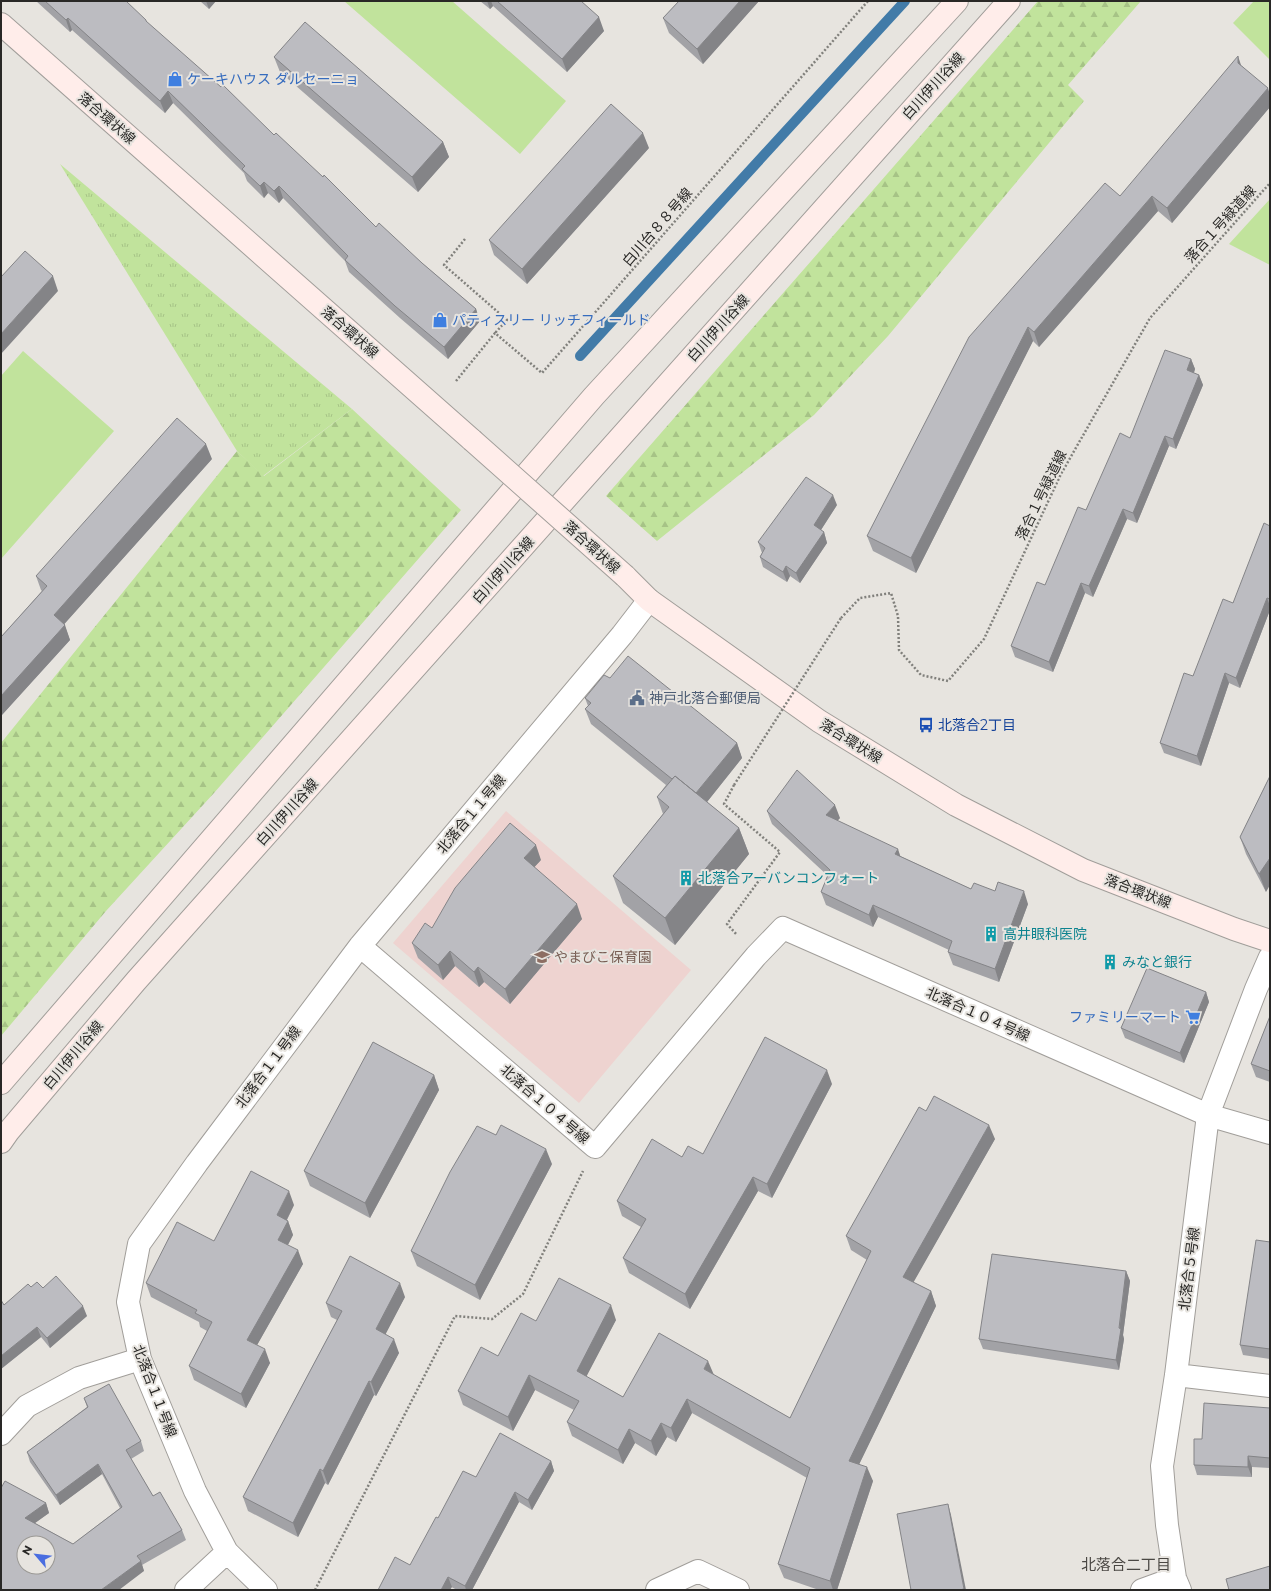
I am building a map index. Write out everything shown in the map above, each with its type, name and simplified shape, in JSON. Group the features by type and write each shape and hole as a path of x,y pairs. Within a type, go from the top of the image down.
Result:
{"street":[{"path":"1,1083 594,396 957,1"},
{"name":"白川伊川谷線","path":"1,1142 136,981 1009,1"},
{"name":"落合環状線","path":"1,24 472,440 625,576 649,600 819,721 956,805 1083,870 1234,929 1270,941"},
{"name":"北落合１１号線","path":"266,1590 227,1552 195,1491 140,1359 128,1302 139,1244 197,1163 360,946 617,641 649,600"},
{"name":"北落合１０４号線","path":"360,946 595,1147 756,956 783,928 1208,1115"},
{"name":"北落合５号線","path":"1178,1584 1167,1525 1162,1466 1176,1375 1208,1115 1256,989 1270,957"},
{"path":"1208,1115 1270,1133"},
{"path":"1,1434 27,1406 79,1378 140,1359"},
{"path":"1176,1375 1270,1386"},
{"path":"186,1590 227,1552"},
{"path":"657,1590 698,1571 738,1590"},
{"path":"1142,1590 1178,1584"}],"path":[{"name":"白川台８８号線","path":"495,333 542,373 868,1"},
{"name":"落合１号緑道線","path":"756,956 727,924 780,852 724,804 734,785 841,618 860,598 891,593 898,616 899,650 921,675 948,681 984,639 1061,474 1150,318 1270,183"},
{"path":"456,381 507,320 444,264 466,239"},
{"path":"315,1590 455,1316 492,1319 523,1294 595,1147"}],"shaded area":[{"name":"やまびこ保育園","path":"506,811 691,970 579,1103 393,943"}],"green space":[{"path":"344,1 452,1 566,101 520,154"},
{"path":"1038,1 1141,1 1068,85 1084,101 888,336 814,415 657,541 606,496"},
{"path":"1254,1 1270,1 1270,60 1233,23"},
{"path":"60,164 352,409 263,476 237,451"},
{"path":"1270,199 1270,265 1229,244"},
{"path":"23,351 114,431 1,559 1,376"},
{"path":"352,409 461,510 214,793 106,911 1,1036 1,743 237,451 264,476"}],"building":[{"path":"45,1 126,1 146,21 221,87 223,85 274,135 276,133 323,177 324,175 376,227 379,223 422,263 476,309 444,347 395,306 345,260 348,256 279,186 274,191 264,182 260,186 242,169 245,166 168,91 160,101 68,18 66,20"},
{"path":"497,1 581,1 599,17 562,59"},
{"path":"679,1 740,1 697,49 663,18"},
{"path":"305,22 443,142 412,177 274,57"},
{"path":"1238,56 1238,63 1268,88 1167,208 1152,196 1034,332 1028,327 911,558 867,536 969,337 1105,183 1120,196"},
{"path":"611,104 643,133 522,269 489,240"},
{"path":"25,251 53,276 1,334 1,277"},
{"path":"1165,350 1191,359 1187,370 1199,375 1173,439 1165,436 1133,513 1123,509 1089,586 1081,583 1049,662 1011,646 1037,582 1045,585 1078,507 1086,510 1120,433 1130,438"},
{"path":"177,418 206,444 54,615 65,625 1,696 1,637 47,586 36,576"},
{"path":"806,477 833,495 814,525 824,532 796,573 786,566 783,572 760,557 765,548 758,542"},
{"path":"1264,523 1270,526 1270,599 1267,598 1236,678 1225,673 1197,756 1160,743 1184,673 1193,676 1223,599 1233,603"},
{"path":"628,656 737,743 696,793 675,776 672,779 585,709 591,703 585,698 604,675 610,678"},
{"path":"797,770 835,805 826,815 898,849 895,854 971,889 974,883 995,891 998,882 1024,891 995,969 948,952 952,941 873,905 869,915 821,892 830,870 767,811"},
{"path":"675,776 739,828 665,918 613,876 669,807 657,797"},
{"path":"1270,776 1270,858 1259,874 1240,837"},
{"path":"510,823 536,845 524,858 577,904 505,989 478,967 474,972 450,951 438,965 412,943 425,923 432,928 455,888"},
{"path":"1147,968 1206,992 1180,1053 1121,1028"},
{"path":"1270,1016 1270,1071 1251,1064"},
{"path":"765,1037 827,1070 767,1184 753,1177 685,1294 623,1258 646,1219 617,1201 652,1139 682,1157 688,1146 703,1154"},
{"path":"373,1042 434,1075 365,1203 304,1171"},
{"path":"934,1096 989,1125 903,1277 931,1291 849,1461 867,1467 830,1581 778,1564 810,1468 687,1399 671,1428 661,1423 651,1441 629,1429 618,1450 567,1422 579,1401 529,1375 508,1417 458,1391 481,1347 498,1356 521,1313 536,1321 559,1278 611,1305 577,1371 623,1397 659,1333 708,1361 704,1369 790,1418 871,1251 846,1236 919,1107 926,1111"},
{"path":"501,1125 546,1149 475,1285 411,1251 450,1172 477,1126 496,1135"},
{"path":"251,1171 289,1191 277,1215 288,1221 278,1240 298,1250 247,1340 265,1349 241,1394 189,1366 212,1322 195,1313 197,1310 146,1283 177,1222 214,1241"},
{"path":"1256,1240 1270,1242 1270,1349 1240,1345"},
{"path":"992,1254 1126,1271 1119,1328 1121,1329 1116,1360 979,1339"},
{"path":"350,1256 400,1283 376,1329 394,1339 371,1382 369,1381 323,1471 320,1469 293,1523 243,1497 342,1311 326,1303"},
{"path":"56,1276 83,1306 47,1338 37,1327 1,1356 1,1300 4,1305 28,1284 31,1287 37,1282 43,1288"},
{"path":"109,1384 141,1441 126,1450 153,1496 160,1492 182,1530 137,1556 141,1561 101,1590 1,1590 1,1488 5,1481 46,1503 25,1518 73,1544 122,1507 98,1464 56,1495 27,1452 88,1407 84,1398"},
{"path":"1204,1403 1270,1408 1270,1458 1248,1456 1248,1467 1194,1465 1194,1439 1202,1439"},
{"path":"500,1433 551,1461 528,1500 515,1492 465,1586 448,1577 441,1590 378,1590 395,1557 410,1565 436,1517 438,1518 463,1471 476,1477"},
{"path":"948,1504 964,1589 911,1590 897,1514"},
{"path":"1270,1566 1270,1590 1229,1590 1226,1579"}],"waterway":[{"path":"580,356 905,1"}],"place":[{"name":"ケーキハウス ダルセーニョ","path":"175,79"},
{"name":"パティスリー リッチフィールド","path":"440,320"},
{"name":"神戸北落合郵便局","path":"637,698"},
{"name":"北落合2丁目","path":"926,725"},
{"name":"北落合アーバンコンフォート","path":"686,878"},
{"name":"高井眼科医院","path":"991,934"},
{"name":"やまびこ保育園","path":"542,957"},
{"name":"みなと銀行","path":"1110,962"},
{"name":"ファミリーマート","path":"1193,1017"}],"district":[{"name":"北落合二丁目","path":"1126,1565"}]}
